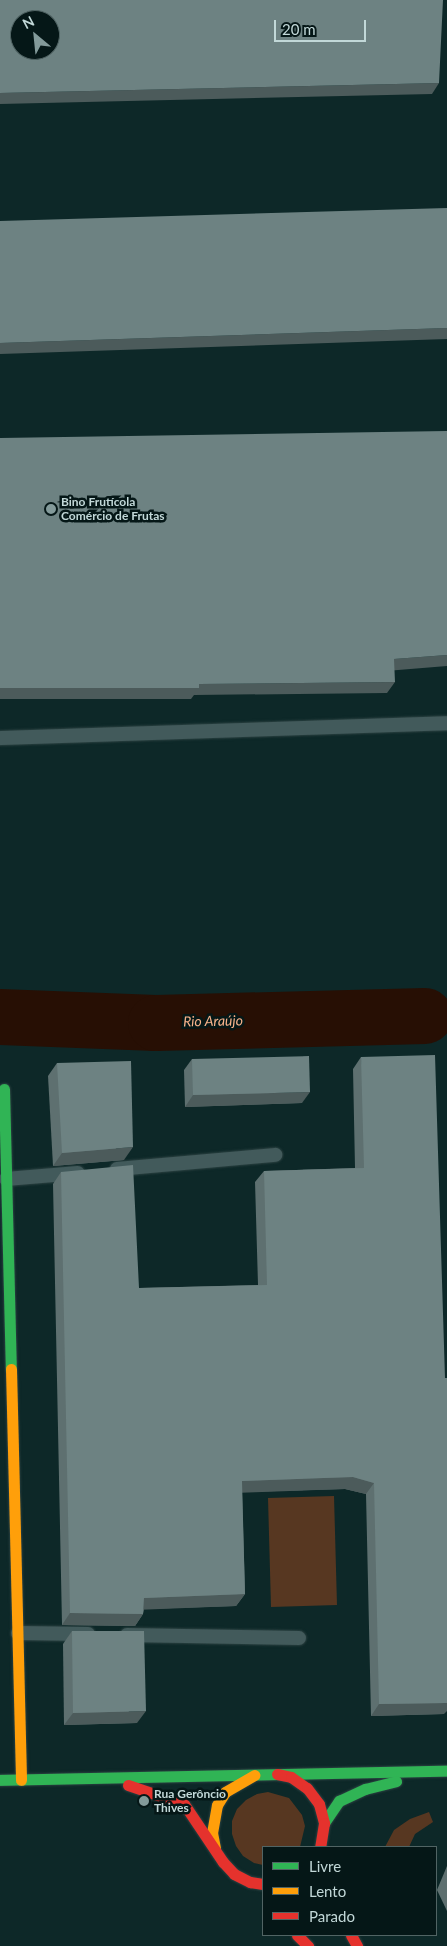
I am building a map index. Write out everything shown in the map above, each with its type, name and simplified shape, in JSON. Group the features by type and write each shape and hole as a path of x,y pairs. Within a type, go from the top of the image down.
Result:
{"main road":[{"path":"4,1090 21,1780"},
{"path":"0,1780 443,1771"},
{"path":"320,1846 324,1822 338,1802 364,1789 443,1771"},
{"path":"273,1773 292,1778 307,1788 318,1804 324,1822"},
{"path":"215,1848 212,1833 218,1805 226,1792 236,1783 254,1775"},
{"path":"112,1779 184,1804 223,1862 257,1897"},
{"path":"234,1874 250,1882 262,1884"},
{"path":"297,1936 308,1946"}],"lane":[{"path":"0,738 447,723"},
{"path":"6,1179 275,1155"},
{"path":"18,1633 299,1638"}],"shaded area":[{"path":"334,1496 337,1605 271,1607 268,1498"},
{"path":"268,1792 289,1798 302,1815 305,1826 300,1846 262,1846 262,1865 254,1863 243,1856 236,1846 232,1834 232,1821 237,1809 246,1800 257,1794"},
{"path":"429,1812 433,1822 415,1834 409,1846 386,1846 394,1830 410,1819"}],"building":[{"path":"0,0 443,0 439,83 0,93"},
{"path":"447,208 447,328 0,343 0,221"},
{"path":"447,431 447,655 394,659 395,682 199,684 199,688 0,688 0,438"},
{"path":"435,1055 445,1378 447,1378 447,1703 379,1704 374,1483 353,1477 242,1481 245,1594 144,1598 143,1614 70,1613 61,1172 133,1165 139,1288 267,1285 264,1171 364,1168 361,1057"},
{"path":"309,1056 310,1092 193,1095 192,1059"},
{"path":"131,1061 133,1147 62,1153 57,1063"},
{"path":"72,1631 144,1631 146,1711 73,1713"}],"waterway":[{"name":"Rio Araújo","path":"0,1017 156,1023 425,1016"}],"traffic: fast":[{"path":"4,1089 11,1369"},
{"path":"0,1780 447,1771"},
{"path":"324,1823 339,1801 365,1789 396,1781"}],"traffic: slow":[{"path":"11,1369 21,1780"},
{"path":"215,1848 212,1833 217,1805 225,1792 254,1775"}],"traffic: jam":[{"path":"277,1774 291,1777 307,1788 319,1804 324,1823 320,1846"},
{"path":"128,1785 184,1804 223,1862 234,1874 250,1882 262,1884"},
{"path":"298,1936 308,1946"},
{"path":"352,1936 357,1946"}],"place":[{"name":"Bino Frutícola Comércio de Frutas","path":"51,509"},
{"name":"Rua Gerôncio Thives","path":"144,1801"}]}
